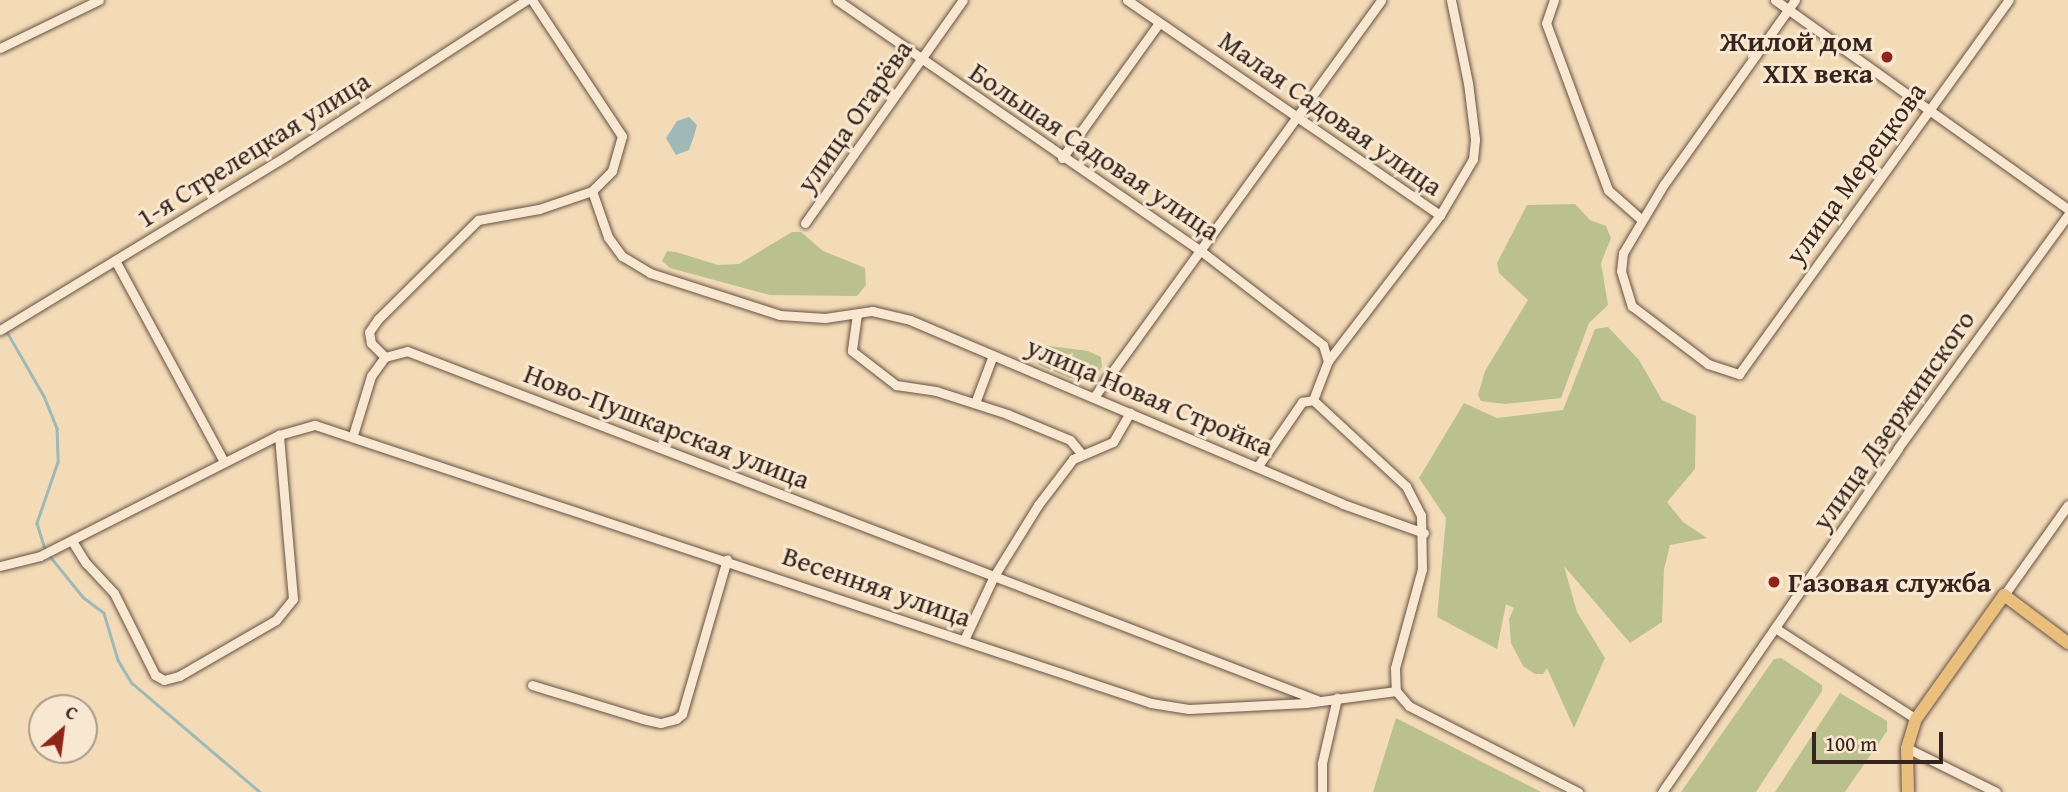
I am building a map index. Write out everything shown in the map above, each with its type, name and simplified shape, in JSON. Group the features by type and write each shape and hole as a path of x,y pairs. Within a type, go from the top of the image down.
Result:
{"main road":[{"path":"1908,792 1907,748 1916,719 2004,595 2068,643"}],"street":[{"path":"0,48 99,0"},
{"name":"1-я Стрелецкая улица","path":"0,330 116,262 526,0"},
{"path":"0,566 53,550 279,435 315,425 353,435 371,376 385,357 371,343 369,332 378,319 478,220 539,209 592,191 612,171 622,136 532,0"},
{"name":"Большая Садовая улица","path":"837,0 1062,158 1201,251 1323,345 1328,361"},
{"name":"улица Огарёва","path":"805,223 963,0"},
{"name":"Малая Садовая улица","path":"1127,0 1440,215"},
{"path":"1094,397 1381,0"},
{"path":"1312,400 1328,361 1440,215 1466,175 1475,139 1451,0"},
{"path":"1554,0 1546,23 1608,190 1642,220 1796,0"},
{"path":"1775,0 2068,209"},
{"name":"улица Мерецкова","path":"1642,220 1623,253 1621,271 1632,306 1708,364 1739,374 2009,0"},
{"path":"1062,158 1159,23"},
{"name":"улица Новая Стройка","path":"592,191 608,237 622,256 650,273 780,315 803,319 872,311 910,320 1423,533"},
{"name":"улица Дзержинского","path":"1662,792 1898,448 2068,215"},
{"path":"116,262 224,462"},
{"path":"857,314 852,351 857,358 905,390 936,391 975,403 1070,440 1081,453"},
{"name":"Ново-Пушкарская улица","path":"385,357 407,351 1320,701"},
{"path":"975,403 993,355"},
{"path":"1258,466 1302,402 1312,400"},
{"path":"1312,400 1406,486 1421,515 1423,533 1418,589 1395,668 1396,691 1409,706 1578,792"},
{"path":"964,640 994,576 1038,505 1081,453 1113,442 1129,413"},
{"path":"72,541 86,563 114,593 151,668 164,680 276,620 293,600 279,435"},
{"name":"Весенняя улица","path":"353,435 1166,706 1189,709 1320,701 1396,691"},
{"path":"2004,595 2068,505"},
{"path":"532,685 661,723 682,714 727,559"},
{"path":"1775,628 1916,719"},
{"path":"1322,792 1322,763 1337,698"},
{"path":"1907,748 1996,792"}],"green space":[{"path":"1575,204 1590,220 1606,226 1611,238 1601,263 1608,305 1589,323 1561,398 1505,404 1481,401 1478,395 1485,371 1528,300 1499,273 1497,263 1527,205"},
{"path":"792,232 801,232 823,251 865,268 866,285 857,296 770,295 670,268 662,261 667,251 718,265 739,264"},
{"path":"1608,327 1639,360 1662,400 1696,416 1695,469 1667,502 1683,522 1707,538 1670,545 1664,569 1662,622 1630,643 1564,566 1577,612 1605,658 1574,728 1547,668 1543,674 1535,674 1523,666 1511,643 1509,619 1514,608 1506,604 1497,649 1437,617 1446,518 1419,478 1464,403 1497,418 1563,410 1595,329"},
{"path":"1042,345 1088,351 1101,357 1102,367 1093,380 1069,378 1039,365 1034,355"},
{"path":"1781,658 1822,685 1822,691 1756,792 1681,792 1774,659"},
{"path":"1840,693 1887,721 1887,731 1845,792 1775,792"},
{"path":"1396,718 1541,792 1373,792"}],"water":[{"path":"689,117 697,125 694,136 689,150 676,155 666,138 677,121"}],"waterway":[{"path":"6,330 44,396 57,428 58,462 37,523 45,549"},
{"path":"49,555 83,597 104,613 118,660 132,683 260,792"}],"place":[{"name":"Жилой дом XIX века","path":"1887,57"},
{"name":"Газовая служба","path":"1774,582"}]}
